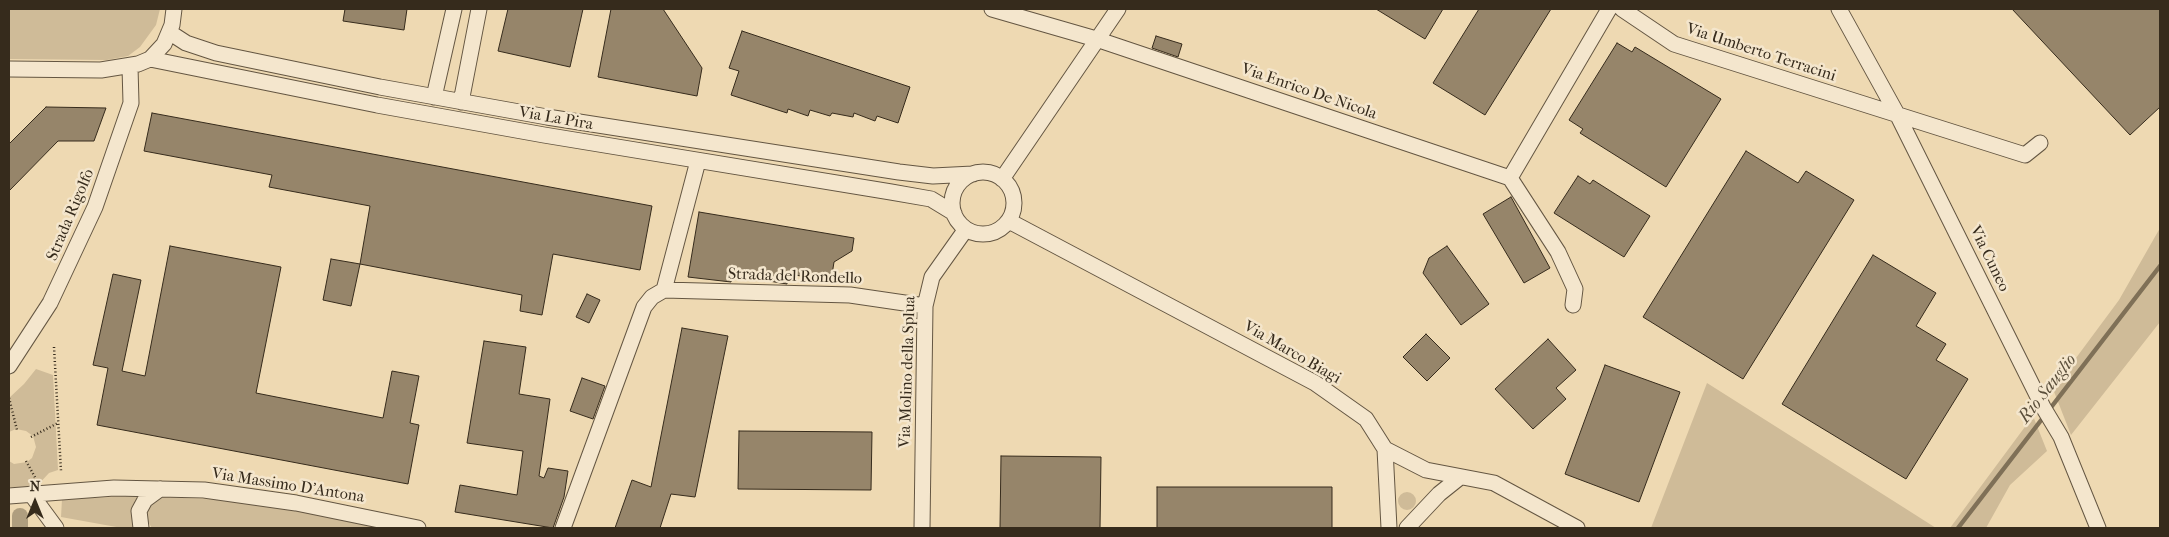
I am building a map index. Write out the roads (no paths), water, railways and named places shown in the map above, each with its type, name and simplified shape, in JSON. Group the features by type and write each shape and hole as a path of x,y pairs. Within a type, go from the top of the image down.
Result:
{"street":[{"path":"9,69 101,70 130,66 150,59 164,44 169,32 174,9"},
{"path":"434,97 454,9"},
{"path":"461,102 479,9"},
{"name":"Via Enrico De Nicola","path":"992,9 1096,39 1510,178"},
{"path":"1002,179 1118,9"},
{"path":"1573,305 1575,289 1558,252 1510,178 1609,9"},
{"name":"Via Umberto Terracini","path":"1622,9 1674,44 2025,155 2040,143"},
{"name":"Via Cuneo","path":"1839,9 1897,114 2043,407 2061,437 2098,528"},
{"name":"Via La Pira","path":"169,32 186,44 216,53 461,102 899,172 933,176 973,174"},
{"name":"Via La Pira","path":"150,59 377,105 698,161 931,199 954,213"},
{"name":"Strada Rigolfo","path":"9,366 50,303 95,207 131,104 130,66"},
{"path":"564,528 644,307 652,296 664,290 698,161"},
{"path":"973,174 993,174 1002,179 1009,186 1014,204 1009,221 1002,228 984,234 966,229 954,213 954,194 964,179 973,174"},
{"name":"Via Marco Biagi","path":"1009,221 1315,384 1366,419 1385,449"},
{"name":"Via Molino della Splua","path":"922,528 925,306 932,277 966,229"},
{"name":"Strada del Rondello","path":"664,290 850,294 925,306"},
{"path":"1385,449 1426,470 1494,484 1577,528"},
{"path":"1385,449 1389,528"},
{"path":"1408,528 1439,494 1459,478"},
{"path":"35,489 56,528"},
{"name":"Via Massimo D'Antona","path":"9,496 35,489 204,490 257,496 418,528"},
{"path":"141,528 139,511 145,500 160,489"}],"waterway":[{"name":"Rio Sauglio","path":"1958,528 2160,266"},
{"path":"20,516 20,528"}]}
